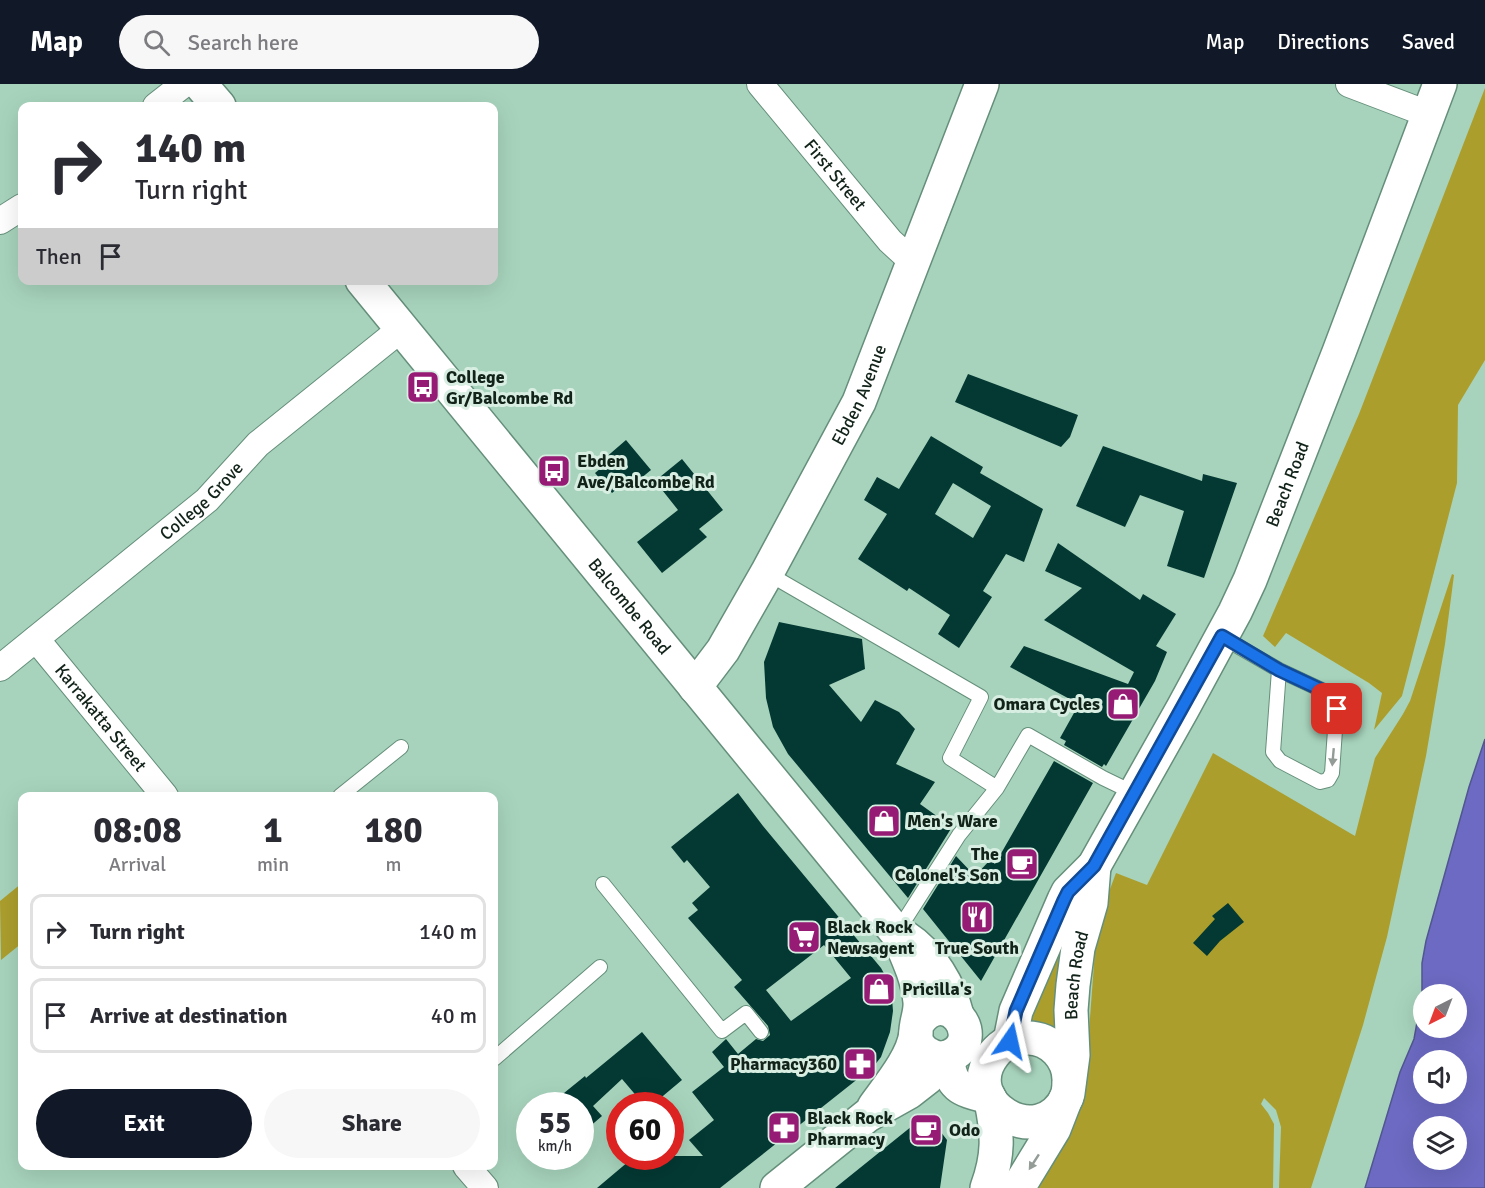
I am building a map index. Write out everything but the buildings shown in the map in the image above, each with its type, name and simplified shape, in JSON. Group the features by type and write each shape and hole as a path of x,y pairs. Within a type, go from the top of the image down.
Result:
{"main road":[{"path":"201,84 216,102"},
{"name":"Ebden Avenue","path":"695,687 723,650 859,402 982,84"},
{"name":"Beach Road","path":"987,1188 997,1151 996,1129 985,1084 988,1063 1008,1042 1016,1011 1068,892 1094,866 1222,636 1250,580 1440,84"},
{"name":"Balcombe Road","path":"366,285 897,933 918,992 917,1027"},
{"name":"Beach Road","path":"1018,1188 1054,1129 1068,1092 1073,1055 1071,1010 1073,986 1078,948 1091,903 1094,866"},
{"name":"Balcombe Road","path":"897,933 924,952 954,1002 957,1015 963,1023 965,1035 961,1047 946,1057"},
{"path":"868,1115 914,1045 917,1027 925,1014 934,1009 944,1009 957,1015 976,1013 990,1019 1003,1032 1008,1042 1031,1038 1054,1047 1068,1067 1068,1092 1060,1107 1042,1119 1027,1122 1006,1116 990,1099 958,1087 950,1073 946,1057"},
{"path":"917,1027 917,1041 925,1052 935,1057 946,1057"},
{"path":"777,1188 868,1115 909,1092 935,1070 946,1057"}],"street":[{"path":"161,102 184,84"},
{"name":"First Street","path":"760,84 890,241 914,263"},
{"path":"1348,84 1428,114"},
{"path":"0,221 18,210"},
{"name":"College Grove","path":"0,668 207,500 258,444 401,329"},
{"name":"Karrakatta Street","path":"36,639 162,792"},
{"path":"469,1170 484,1188"}],"lane":[{"path":"767,573 981,697 950,758 997,788"},
{"path":"1222,636 1279,670 1326,692 1334,700 1337,709 1332,773 1328,780 1320,782 1280,761 1273,752 1279,670"},
{"path":"897,933 959,835 997,788 1028,735 1134,793"},
{"path":"345,792 401,747"},
{"path":"603,884 722,1031 746,1013 761,1032"},
{"path":"498,1056 600,967"}],"shaded area":[{"path":"1485,88 1485,360 1458,405 1457,483 1402,696 1374,730 1382,693 1286,633 1275,647 1263,636 1359,414"},
{"path":"1452,574 1454,575 1445,644 1426,756 1387,937 1363,1025 1311,1188 1279,1188 1281,1127 1276,1110 1264,1098 1261,1104 1274,1124 1273,1188 1035,1188 1070,1131 1084,1098 1097,924 1116,873 1147,885 1213,753 1355,836 1375,758 1410,701"},
{"path":"1485,739 1485,1188 1365,1188 1400,1072 1414,1038 1467,1038 1467,984 1422,984 1422,963 1426,941 1469,787"},
{"path":"18,886 18,946 1,960 0,901"},
{"path":"1068,934 1055,1039 1025,1018"}],"place":[{"name":"College Gr/Balcombe Rd","path":"423,387"},
{"name":"Ebden Ave/Balcombe Rd","path":"554,471"},
{"name":"Omara Cycles","path":"1123,704"},
{"name":"Men's Ware","path":"884,821"},
{"name":"The Colonel's Son","path":"1022,864"},
{"name":"True South","path":"977,917"},
{"name":"Black Rock Newsagent","path":"804,937"},
{"name":"Pricilla's","path":"879,989"},
{"name":"Pharmacy360","path":"860,1064"},
{"name":"Black Rock Pharmacy","path":"784,1128"},
{"name":"Odo","path":"926,1130"}],"route":[{"path":"1010,1041 1016,1011 1068,892 1094,866 1222,636 1279,670 1326,692 1334,700 1337,709"}]}
